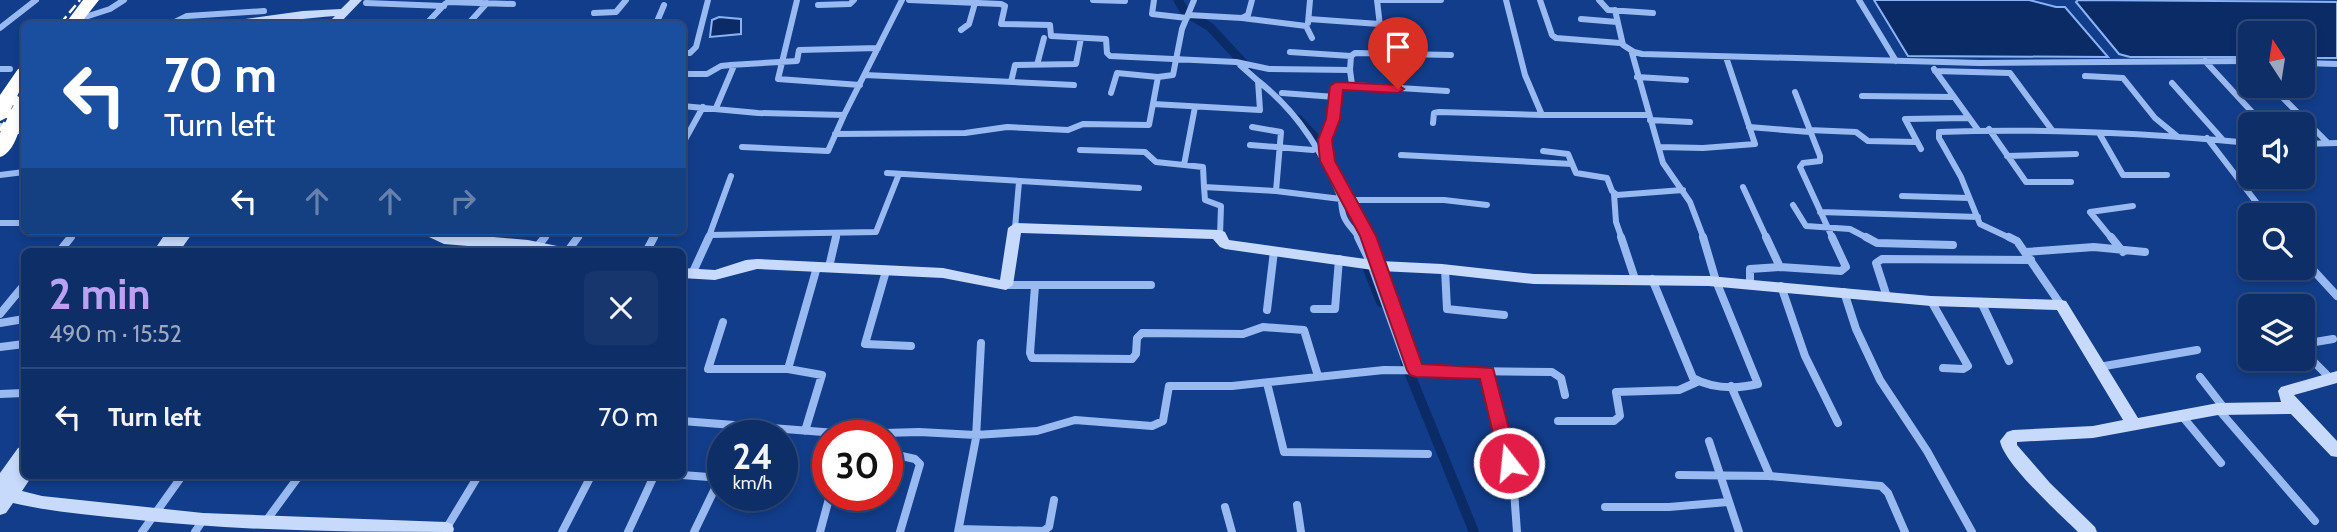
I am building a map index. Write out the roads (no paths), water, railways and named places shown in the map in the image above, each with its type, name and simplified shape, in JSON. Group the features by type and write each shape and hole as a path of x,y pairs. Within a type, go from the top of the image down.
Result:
{"highway":[{"path":"70,21 79,0"},
{"path":"71,21 91,0"},
{"path":"9,125 8,96 17,70"},
{"path":"0,151 9,125 21,106"}],"street":[{"path":"0,28 34,0"},
{"path":"75,21 110,9 124,0"},
{"path":"594,13 616,12 626,0"},
{"path":"686,54 696,47 708,0"},
{"path":"797,0 780,80 860,85"},
{"path":"818,5 850,4 854,0"},
{"path":"741,147 828,151 902,0"},
{"path":"909,0 1006,2 1001,24 1050,25 1050,36 1108,39 1107,53 1110,55 1239,63 1252,67 1350,70"},
{"path":"1093,0 1125,1"},
{"path":"1154,0 1152,14 1242,18 1308,27"},
{"path":"1111,93 1116,73 1158,77 1173,75 1187,16 1194,0"},
{"path":"1242,18 1248,15 1252,0"},
{"path":"1310,0 1308,27 1312,37"},
{"path":"1379,24 1378,0 1441,0"},
{"path":"1506,0 1525,75 1542,115"},
{"path":"1540,0 1552,35 1556,38 1620,43 1632,53 1930,62 2238,61"},
{"path":"1599,0 1605,8 1653,13"},
{"path":"1859,0 1896,61"},
{"path":"253,21 303,14 345,18 364,1 513,4"},
{"path":"429,21 447,2"},
{"path":"471,21 487,3"},
{"path":"961,30 969,24 975,3"},
{"path":"657,21 664,5"},
{"path":"1615,10 1620,43"},
{"path":"176,21 183,17 264,11"},
{"path":"1309,19 1403,28"},
{"path":"1581,19 1617,22"},
{"path":"1037,65 1044,38"},
{"path":"1011,82 1015,65 1076,64 1081,38"},
{"path":"686,74 707,74 721,66 797,61 799,50 878,48"},
{"path":"1290,52 1351,56 1361,52 1451,55"},
{"path":"1558,421 1614,421 1620,416 1616,392 1679,390 1697,382 1755,386 1758,382 1716,281 1706,245 1684,190 1666,171 1632,53"},
{"path":"1351,56 1352,86"},
{"path":"1659,147 1752,145 1755,142 1726,57"},
{"path":"2205,61 2252,112"},
{"path":"1930,62 1952,97 1978,130"},
{"path":"1239,63 1279,97 1305,126 1345,199 1342,214 1350,230 1356,233 1371,264"},
{"path":"2315,63 2337,64"},
{"path":"716,108 733,68 730,65"},
{"path":"0,69 17,70"},
{"path":"1935,71 2010,73 2052,130"},
{"path":"865,75 1074,85"},
{"path":"2085,76 2123,78 2155,118 2177,136"},
{"path":"835,134 965,133 1007,127 1068,130 1083,124 1146,126 1150,122 1158,77"},
{"path":"1637,77 1686,80"},
{"path":"1153,104 1260,110 1258,81"},
{"path":"2172,83 2222,140"},
{"path":"1412,370 1324,148 1333,119 1336,86 1447,92"},
{"path":"1750,284 1750,269 1780,267 1845,270 1840,252 1800,167 1803,163 1820,161 1795,92"},
{"path":"1282,93 1335,97"},
{"path":"1862,96 1952,97"},
{"path":"2283,98 2328,143"},
{"path":"686,106 758,113 844,115"},
{"path":"686,138 703,107"},
{"path":"1184,165 1195,107"},
{"path":"1433,123 1434,113 1439,112 1649,118 1690,122"},
{"path":"1921,149 1905,119 1968,118"},
{"path":"1252,127 1280,130 1281,148 1276,191"},
{"path":"1749,127 1856,132 1871,141 1916,142"},
{"path":"1989,129 2026,182 2071,182"},
{"path":"2134,425 2026,252 2012,236 1984,228 1937,134 1944,131 1989,129 2052,130 2238,142"},
{"path":"2099,133 2123,175 2167,175"},
{"path":"2207,138 2256,203"},
{"path":"2315,144 2337,143"},
{"path":"1250,145 1313,150"},
{"path":"1080,150 1145,152 1156,162 1203,167 1205,200 1221,206 1220,240 1225,244 1371,264 1534,279 1716,281 1931,301 2061,305"},
{"path":"1543,151 1566,153 1576,173 1607,178 1614,194 1616,222 1635,279"},
{"path":"2007,156 2076,154"},
{"path":"1401,155 1572,164"},
{"path":"0,175 21,172"},
{"path":"887,173 1019,183 1139,188"},
{"path":"710,235 876,232 899,174"},
{"path":"731,176 710,235 687,274 715,275 757,264 965,275 986,285 1152,285"},
{"path":"1006,285 1019,183"},
{"path":"1204,187 1276,191 1345,199 1444,200 1487,205"},
{"path":"1743,187 1780,267"},
{"path":"1614,194 1684,190"},
{"path":"1902,196 1969,198"},
{"path":"1793,205 1804,225 1856,230 1867,240 1877,243 1953,245"},
{"path":"2124,252 2090,212 2133,206"},
{"path":"1820,212 1978,217"},
{"path":"0,223 21,223"},
{"path":"1015,228 1220,235"},
{"path":"788,369 837,234"},
{"path":"436,235 444,239 516,248 536,248 547,235"},
{"path":"2026,252 2094,247 2124,252 2145,251"},
{"path":"1267,310 1274,251"},
{"path":"1314,309 1335,309 1339,259"},
{"path":"1887,297 1876,263 1882,259 2031,260"},
{"path":"1445,269 1447,309 1504,315"},
{"path":"886,271 866,344 911,346"},
{"path":"2315,272 2337,296"},
{"path":"1652,279 1689,373 1697,382"},
{"path":"1035,286 1030,353 1032,358 1132,359 1136,354 1137,338 1142,333 1243,334 1263,327 1293,327 1304,330 1318,376"},
{"path":"1780,286 1805,356 1838,423"},
{"path":"0,314 21,289"},
{"path":"1844,292 1856,329 1880,380 1927,451 1972,532"},
{"path":"1931,301 1968,366 1963,369 1943,368"},
{"path":"1981,302 2009,360"},
{"path":"0,323 21,320"},
{"path":"723,322 708,369 788,369 822,375 805,431"},
{"path":"2315,342 2333,339"},
{"path":"0,347 21,344"},
{"path":"981,344 981,392 975,462 958,531 1043,531 1049,527 1054,500"},
{"path":"2099,367 2197,350"},
{"path":"2315,361 2334,378"},
{"path":"903,433 976,435 1037,432 1075,420 1153,426 1163,421 1169,386 1267,383 1318,376 1412,370 1552,372 1561,377 1565,395"},
{"path":"1487,373 1513,477 1517,532"},
{"path":"2200,377 2221,409 2315,522"},
{"path":"2334,378 2286,391 2284,394 2337,451"},
{"path":"1267,383 1284,452 1429,454"},
{"path":"1731,386 1770,476"},
{"path":"0,394 21,393"},
{"path":"2089,532 2044,488 2009,447 2008,441 2013,436 2093,432 2221,409 2295,408"},
{"path":"2181,415 2221,464"},
{"path":"686,421 812,432"},
{"path":"1709,440 1739,532"},
{"path":"900,532 920,464 915,459 903,456"},
{"path":"3,495 21,459"},
{"path":"686,475 707,477"},
{"path":"1679,475 1770,476 1881,486 1888,492 1905,532"},
{"path":"3,495 21,478"},
{"path":"142,532 180,479"},
{"path":"257,522 296,479"},
{"path":"3,495 42,503 156,514 199,526 257,522 445,531 476,479"},
{"path":"562,532 589,479"},
{"path":"628,532 653,479"},
{"path":"1605,507 1669,507 1728,502"},
{"path":"1297,505 1301,532"},
{"path":"694,532 707,506"},
{"path":"1226,507 1233,532"},
{"path":"820,532 826,511"}],"water":[{"path":"1874,0 2029,0 2065,7 2108,57 1908,56"},
{"path":"2076,2 2337,2 2337,58 2315,58 2315,21 2238,21 2238,57 2130,57 2119,54"},
{"path":"719,17 741,19 741,34 710,37 712,20"}],"waterway":[{"path":"1178,0 1185,12 1210,27 1248,68"},
{"path":"1298,119 1314,136 1320,153"},
{"path":"1369,257 1368,269 1381,302"},
{"path":"1405,362 1474,532"}],"railway":[{"path":"62,21 80,0"},
{"path":"0,131 21,91"}]}
